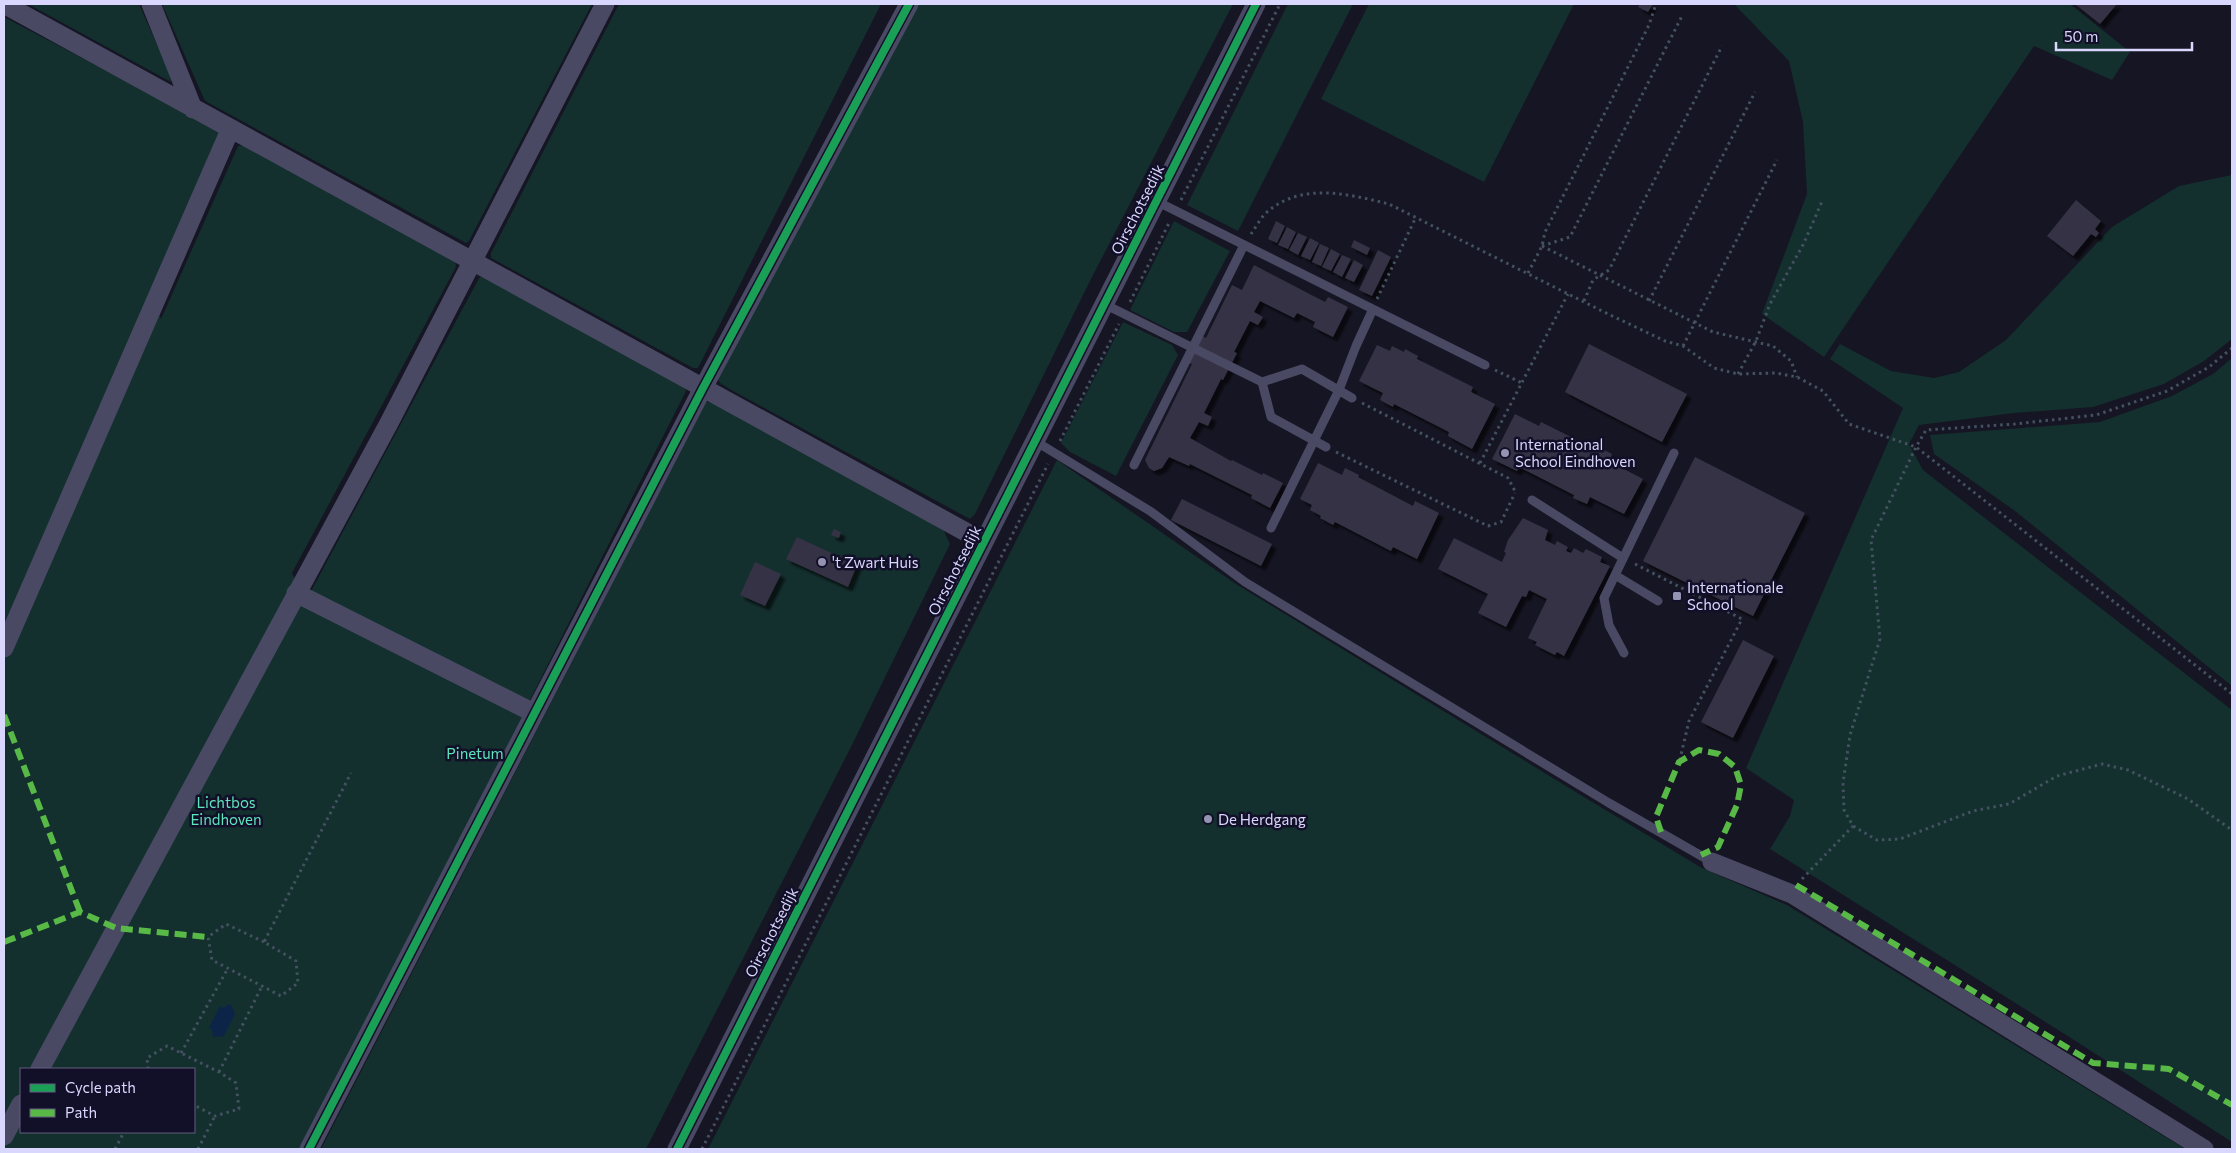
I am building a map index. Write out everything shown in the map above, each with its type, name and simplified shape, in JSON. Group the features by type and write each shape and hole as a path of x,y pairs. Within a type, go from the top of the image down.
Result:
{"street":[{"path":"4,4 230,130 984,542"},
{"path":"151,4 193,109"},
{"path":"41,1068 389,423 605,4"},
{"path":"310,1149 703,388 909,4"},
{"name":"Oirschotsedijk","path":"677,1149 1256,4"},
{"path":"4,648 230,130"},
{"path":"296,593 534,713"},
{"path":"1712,862 1792,894 2204,1149"},
{"path":"4,1136 20,1106"}],"lane":[{"path":"1156,201 1486,365"},
{"path":"1134,465 1244,245"},
{"path":"1104,304 1262,382 1302,369 1352,398"},
{"path":"1271,528 1316,441 1373,309"},
{"path":"1262,382 1271,417 1326,447"},
{"path":"1035,441 1150,511 1245,582 1610,803 1712,862"},
{"path":"1624,653 1609,625 1604,598 1674,453"},
{"path":"1532,500 1623,558"},
{"path":"1615,575 1658,601"}],"path":[{"path":"702,1149 1280,4"},
{"path":"1528,273 1542,246 1545,232 1649,24 1656,4"},
{"path":"1542,246 1570,237 1682,14"},
{"path":"1584,302 1593,280 1609,270 1722,46"},
{"path":"1649,301 1755,92"},
{"path":"1683,346 1777,160"},
{"path":"1244,245 1266,213 1291,196 1321,192 1355,196 1389,204 1584,302 1665,341 1683,346 1714,368 1738,374 1776,373 1796,377 1823,391 1848,424 1916,446 2232,694"},
{"path":"1738,374 1756,341 1770,304 1804,243 1823,199"},
{"path":"1373,309 1416,217"},
{"path":"1542,246 1694,324 1713,332 1773,346 1791,361 1796,377"},
{"path":"1480,463 1568,294"},
{"path":"2232,348 2209,366 2167,391 2096,415 2015,424 1926,430 1916,446 1871,540 1880,640 1848,744 1843,783 1844,810 1853,826 1877,840 1900,839 1973,811 2009,804 2057,776 2102,764 2128,770 2188,799 2232,830"},
{"path":"1486,365 1522,383"},
{"path":"1352,398 1508,478 1515,493 1532,500"},
{"path":"1326,447 1488,526 1501,522 1515,493"},
{"path":"1623,558 1742,619 1688,721 1680,759"},
{"path":"264,942 351,773"},
{"path":"1796,885 1853,826"},
{"path":"226,924 264,942 296,961 298,983 280,996 228,968 212,960 208,937 226,924"},
{"path":"181,1053 228,968"},
{"path":"219,1072 262,986"},
{"path":"148,1068 147,1058 167,1046 219,1072 236,1083 239,1109 215,1116 195,1106"},
{"path":"198,1149 215,1116"},
{"path":"115,1149 123,1133"}],"green space":[{"path":"28,4 139,4 170,74 171,82"},
{"path":"162,4 592,4 469,241 466,243 205,101"},
{"path":"619,4 881,4 698,368 693,368 491,258 491,253"},
{"path":"916,4 1233,4 1089,283 975,514 970,519 733,391 720,383 718,379"},
{"path":"1288,4 1353,4 1238,231 1187,205"},
{"path":"1369,4 1574,4 1484,182 1321,99"},
{"path":"1734,4 2070,4 2130,52 2112,80 2034,46 1824,357 1762,314 1807,194 1803,122 1789,61"},
{"name":"Lichtbos Eindhoven","path":"4,14 6,18 219,130 219,138 150,296 161,319 238,146 244,145 455,258 456,267 292,573 307,602 526,717 300,1149 4,1149"},
{"path":"2232,175 2232,339 2204,361 2164,384 2093,407 2014,413 1919,425 1909,444 1923,470 2232,710 2232,1142 2074,1040 1770,849 1790,816 1794,800 1746,768 1903,408 1830,359 1840,344 1891,371 1934,378 1959,372 2006,340 2112,227 2179,186"},
{"path":"1174,221 1230,251 1187,332 1174,332 1130,310"},
{"path":"485,276 685,388 686,391 529,702 310,593 477,282 480,277"},
{"path":"1123,322 1172,345 1178,355 1116,476 1070,452 1061,443"},
{"path":"2232,358 2232,686 2015,511 1934,454 1930,435 2100,422 2172,396 2213,374"},
{"path":"706,402 716,403 930,522 944,531 950,544 851,747 646,1149 321,1149"},
{"name":"De Herdgang","path":"1057,460 1236,584 1579,794 1702,868 1787,905 2185,1149 708,1149"}],"water":[{"path":"230,1004 235,1014 224,1036 213,1037 212,1029 209,1028 220,1006 223,1008"}],"building":[{"path":"1640,4 1653,4 1648,12 1638,7"},
{"path":"2075,4 2117,4 2100,24"},
{"path":"2076,200 2101,221 2095,229 2099,233 2096,237 2091,234 2073,256 2047,236"},
{"path":"1276,221 1285,226 1277,243 1268,239"},
{"path":"1287,227 1296,232 1288,249 1278,245"},
{"path":"1298,233 1307,237 1298,255 1289,250"},
{"path":"1310,238 1319,243 1310,260 1301,256"},
{"path":"1354,240 1370,248 1367,255 1351,247"},
{"path":"1320,244 1329,248 1321,266 1312,262"},
{"path":"1331,249 1340,254 1331,271 1322,267"},
{"path":"1378,250 1391,257 1372,296 1359,290"},
{"path":"1342,255 1351,259 1342,277 1333,272"},
{"path":"1354,260 1363,265 1354,282 1345,278"},
{"path":"1254,265 1325,302 1328,297 1348,307 1333,337 1313,327 1315,322 1297,313 1294,318 1260,301 1254,312 1263,317 1258,325 1250,321 1234,352 1237,353 1204,413 1212,417 1208,426 1199,422 1190,438 1231,461 1283,483 1270,508 1251,498 1252,495 1190,464 1189,466 1169,457 1162,468 1154,471 1149,468 1145,460 1192,364 1189,363 1202,336 1206,338 1232,285 1242,290"},
{"path":"1589,344 1687,394 1662,442 1565,392"},
{"path":"1377,345 1390,351 1392,346 1404,352 1405,349 1418,356 1417,359 1473,387 1471,392 1495,404 1472,449 1448,436 1449,432 1394,404 1393,407 1380,400 1383,393 1359,381"},
{"path":"1515,414 1539,426 1541,422 1597,450 1598,447 1612,454 1611,457 1622,463 1620,467 1643,479 1624,514 1590,497 1587,504 1573,498 1574,495 1519,467 1517,471 1492,459"},
{"path":"1695,457 1805,513 1753,616 1643,561"},
{"path":"1318,463 1342,475 1345,468 1359,475 1358,477 1413,506 1415,501 1439,513 1417,559 1393,547 1391,551 1335,522 1333,525 1310,510 1312,505 1300,499"},
{"path":"1182,499 1272,544 1261,566 1171,520"},
{"path":"1523,518 1548,530 1545,540 1555,545 1557,541 1568,547 1566,551 1571,553 1574,548 1583,553 1586,549 1602,557 1600,562 1610,566 1564,656 1557,652 1555,655 1535,645 1537,642 1528,638 1547,599 1529,590 1526,597 1522,596 1506,627 1478,613 1488,594 1438,569 1454,538 1502,562 1508,540"},
{"path":"834,529 841,532 839,538 831,535"},
{"name":"'t Zwart Huis","path":"797,537 857,565 848,587 786,559"},
{"path":"755,562 781,574 765,606 740,595"},
{"path":"1743,640 1774,656 1733,738 1701,722"}],"marked path":[{"path":"4,715 80,912"},
{"path":"1661,832 1656,817 1679,762 1699,750 1719,754 1735,767 1741,785 1737,805 1718,847 1701,855"},
{"path":"1796,885 2093,1063 2169,1069 2232,1105"},
{"path":"4,942 80,912 116,928 208,937"}],"cycle path":[{"path":"309,1149 703,388 909,4"},
{"path":"677,1149 1256,4"}],"place":[{"name":"International School Eindhoven","path":"1505,453"},
{"name":"'t Zwart Huis","path":"822,562"},
{"name":"Internationale School","path":"1677,596"},
{"name":"De Herdgang","path":"1208,819"}],"park label":[{"name":"Pinetum","path":"475,753"}]}
